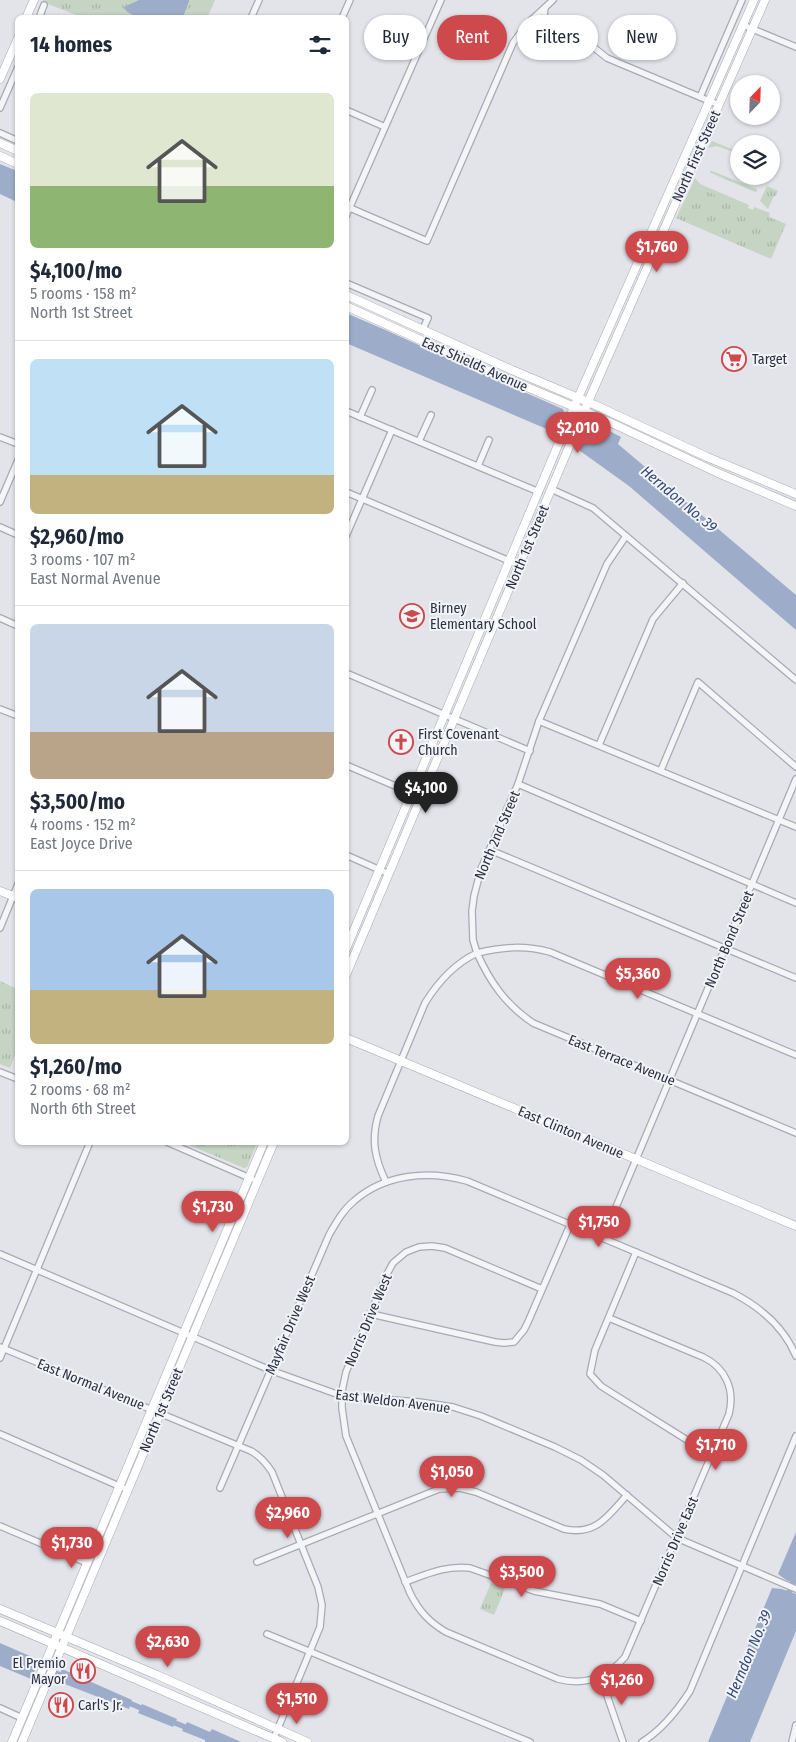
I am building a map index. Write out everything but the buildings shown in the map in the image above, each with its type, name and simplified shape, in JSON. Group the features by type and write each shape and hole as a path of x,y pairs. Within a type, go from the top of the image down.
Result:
{"main road":[{"path":"27,15 34,0"},
{"name":"North First Street","path":"570,418 754,0"},
{"name":"North First Street","path":"579,422 765,0"},
{"path":"0,79 15,45"},
{"path":"0,143 15,150"},
{"path":"0,156 15,163"},
{"path":"632,301 630,296 640,270 638,263"},
{"name":"East Shields Avenue","path":"349,296 707,457 796,494"},
{"name":"East Shields Avenue","path":"349,307 718,473 796,506"},
{"name":"North 1st Street","path":"349,942 570,418"},
{"name":"North 1st Street","path":"349,968 579,422"},
{"path":"527,547 542,499 539,492"},
{"path":"0,891 15,897"},
{"path":"349,946 362,938"},
{"name":"East Clinton Avenue","path":"349,1039 796,1226"},
{"name":"North 1st Street","path":"22,1718 263,1145"},
{"name":"North 1st Street","path":"22,1742 273,1145"},
{"path":"0,1609 157,1675 307,1742"},
{"path":"0,1621 282,1742"},
{"path":"90,1660 105,1662 146,1678 154,1678 157,1675"},
{"path":"145,1684 152,1681 193,1698 218,1702"},
{"path":"12,1742 22,1718"}],"street":[{"path":"252,15 259,0"},
{"path":"343,15 350,0"},
{"path":"441,0 350,208 427,241 513,43 527,24 553,0"},
{"path":"700,97 742,0"},
{"path":"40,15 44,5"},
{"path":"545,8 544,16 548,22 587,42 607,58 719,105"},
{"path":"743,25 796,47"},
{"path":"0,108 15,74"},
{"path":"349,111 385,127"},
{"path":"0,133 15,140"},
{"path":"349,284 428,318 423,329"},
{"path":"360,416 372,390"},
{"path":"349,412 539,492"},
{"path":"420,441 430,415"},
{"path":"349,529 392,430"},
{"path":"0,437 15,443"},
{"path":"478,466 489,440"},
{"path":"0,502 15,467"},
{"path":"552,489 593,508 796,680"},
{"path":"349,493 519,565"},
{"path":"0,527 15,534"},
{"name":"North 2nd Street","path":"477,953 472,927 474,896 479,876 518,784 539,720 607,564 626,536"},
{"path":"599,746 653,619 683,583"},
{"path":"0,618 15,625"},
{"path":"349,675 530,751"},
{"path":"661,770 698,682 796,767"},
{"path":"0,709 15,715"},
{"path":"539,720 796,827"},
{"path":"349,766 421,797"},
{"name":"North Bond Street","path":"603,1238 796,779"},
{"path":"518,784 796,902"},
{"path":"490,850 796,978"},
{"path":"349,856 389,874"},
{"path":"0,928 15,897"},
{"path":"386,1182 374,1153 374,1135 378,1116 431,992 451,970 466,958 477,953 514,946 550,952 796,1055"},
{"name":"East Terrace Avenue","path":"477,953 492,984 524,1017 545,1028 796,1133"},
{"path":"0,1072 15,1078"},
{"path":"0,1358 2,1348 89,1145"},
{"path":"174,1145 258,1182"},
{"name":"Mayfair Drive West","path":"220,1488 329,1235 339,1218 354,1201 386,1182 422,1174 443,1175 459,1179 603,1238 733,1293 752,1303 773,1321 796,1354"},
{"path":"371,1314 495,1342 514,1342 524,1330 570,1225"},
{"name":"Norris Drive West","path":"542,1289 445,1248 426,1246 406,1252 394,1263 349,1365 342,1396 343,1421 346,1436 405,1582 415,1603 428,1620 446,1632 558,1679 581,1682 601,1678"},
{"path":"636,1252 594,1350 590,1374 601,1386 712,1455"},
{"name":"East Weldon Avenue","path":"0,1254 270,1370 342,1396 419,1402 453,1407 481,1416 555,1447 581,1460 603,1475 677,1538 796,1589"},
{"name":"Norris Drive East","path":"601,1678 618,1666 625,1658 712,1455 731,1405 728,1383 720,1368 703,1356 609,1318"},
{"name":"East Normal Avenue","path":"2,1348 239,1445 259,1456 272,1472 318,1587 322,1605 320,1627 274,1738"},
{"path":"0,1434 128,1490"},
{"path":"642,1742 676,1712 690,1691 796,1436"},
{"path":"257,1562 432,1491 460,1488 483,1494 564,1528 581,1531 602,1522 627,1495"},
{"path":"0,1526 87,1563"},
{"path":"405,1582 439,1570 460,1566 534,1591 600,1604 641,1621"},
{"path":"267,1634 530,1742"},
{"path":"601,1678 623,1742"},
{"path":"0,1708 22,1718"},
{"path":"792,1742 796,1725"}],"green space":[{"path":"44,0 215,0 208,15 76,15 43,2"},
{"path":"712,141 730,148 730,151 717,146 708,148"},
{"path":"710,171 730,178 730,181"},
{"path":"695,178 700,184 749,205 748,208 753,210 754,207 770,213 769,217 796,229 692,185"},
{"path":"692,185 786,224 771,259 676,218"},
{"path":"739,185 747,185 757,189 755,192"},
{"path":"767,186 778,191 768,209 760,201"},
{"path":"0,981 15,988 15,1055 10,1068 0,1064"},
{"path":"189,1145 256,1145 247,1167 244,1168"},
{"path":"491,1583 505,1589 494,1615 480,1609"}],"water":[{"path":"139,0 189,0 184,15 133,15 126,11 124,7"},
{"path":"0,164 15,170 15,201 0,194"},
{"path":"349,314 563,409 564,415 556,433 349,344"},
{"path":"590,421 621,437 618,444 796,595 796,630 629,486 576,448 586,422"},
{"path":"796,1532 796,1584 778,1574"},
{"path":"772,1588 796,1594 796,1631 750,1742 708,1742"},
{"path":"0,1643 39,1660 31,1679 0,1666"},
{"path":"62,1669 132,1700 129,1709 57,1681"},
{"path":"142,1704 177,1719 173,1727 138,1713"},
{"path":"187,1722 210,1732 212,1729 241,1742 205,1742 205,1740 182,1731"}],"waterway":[{"name":"Herndon No. 39","path":"555,420 587,436"},
{"name":"Herndon No. 39","path":"787,1597 796,1575"},
{"path":"32,1663 65,1677"},
{"path":"124,1701 146,1710"},
{"path":"170,1721 190,1729"}],"place":[{"name":"Target","path":"734,359"},
{"name":"Birney Elementary School","path":"412,616"},
{"name":"First Covenant Church","path":"401,742"},
{"name":"El Premio Mayor","path":"83,1671"},
{"name":"Carl's Jr.","path":"61,1705"}]}
